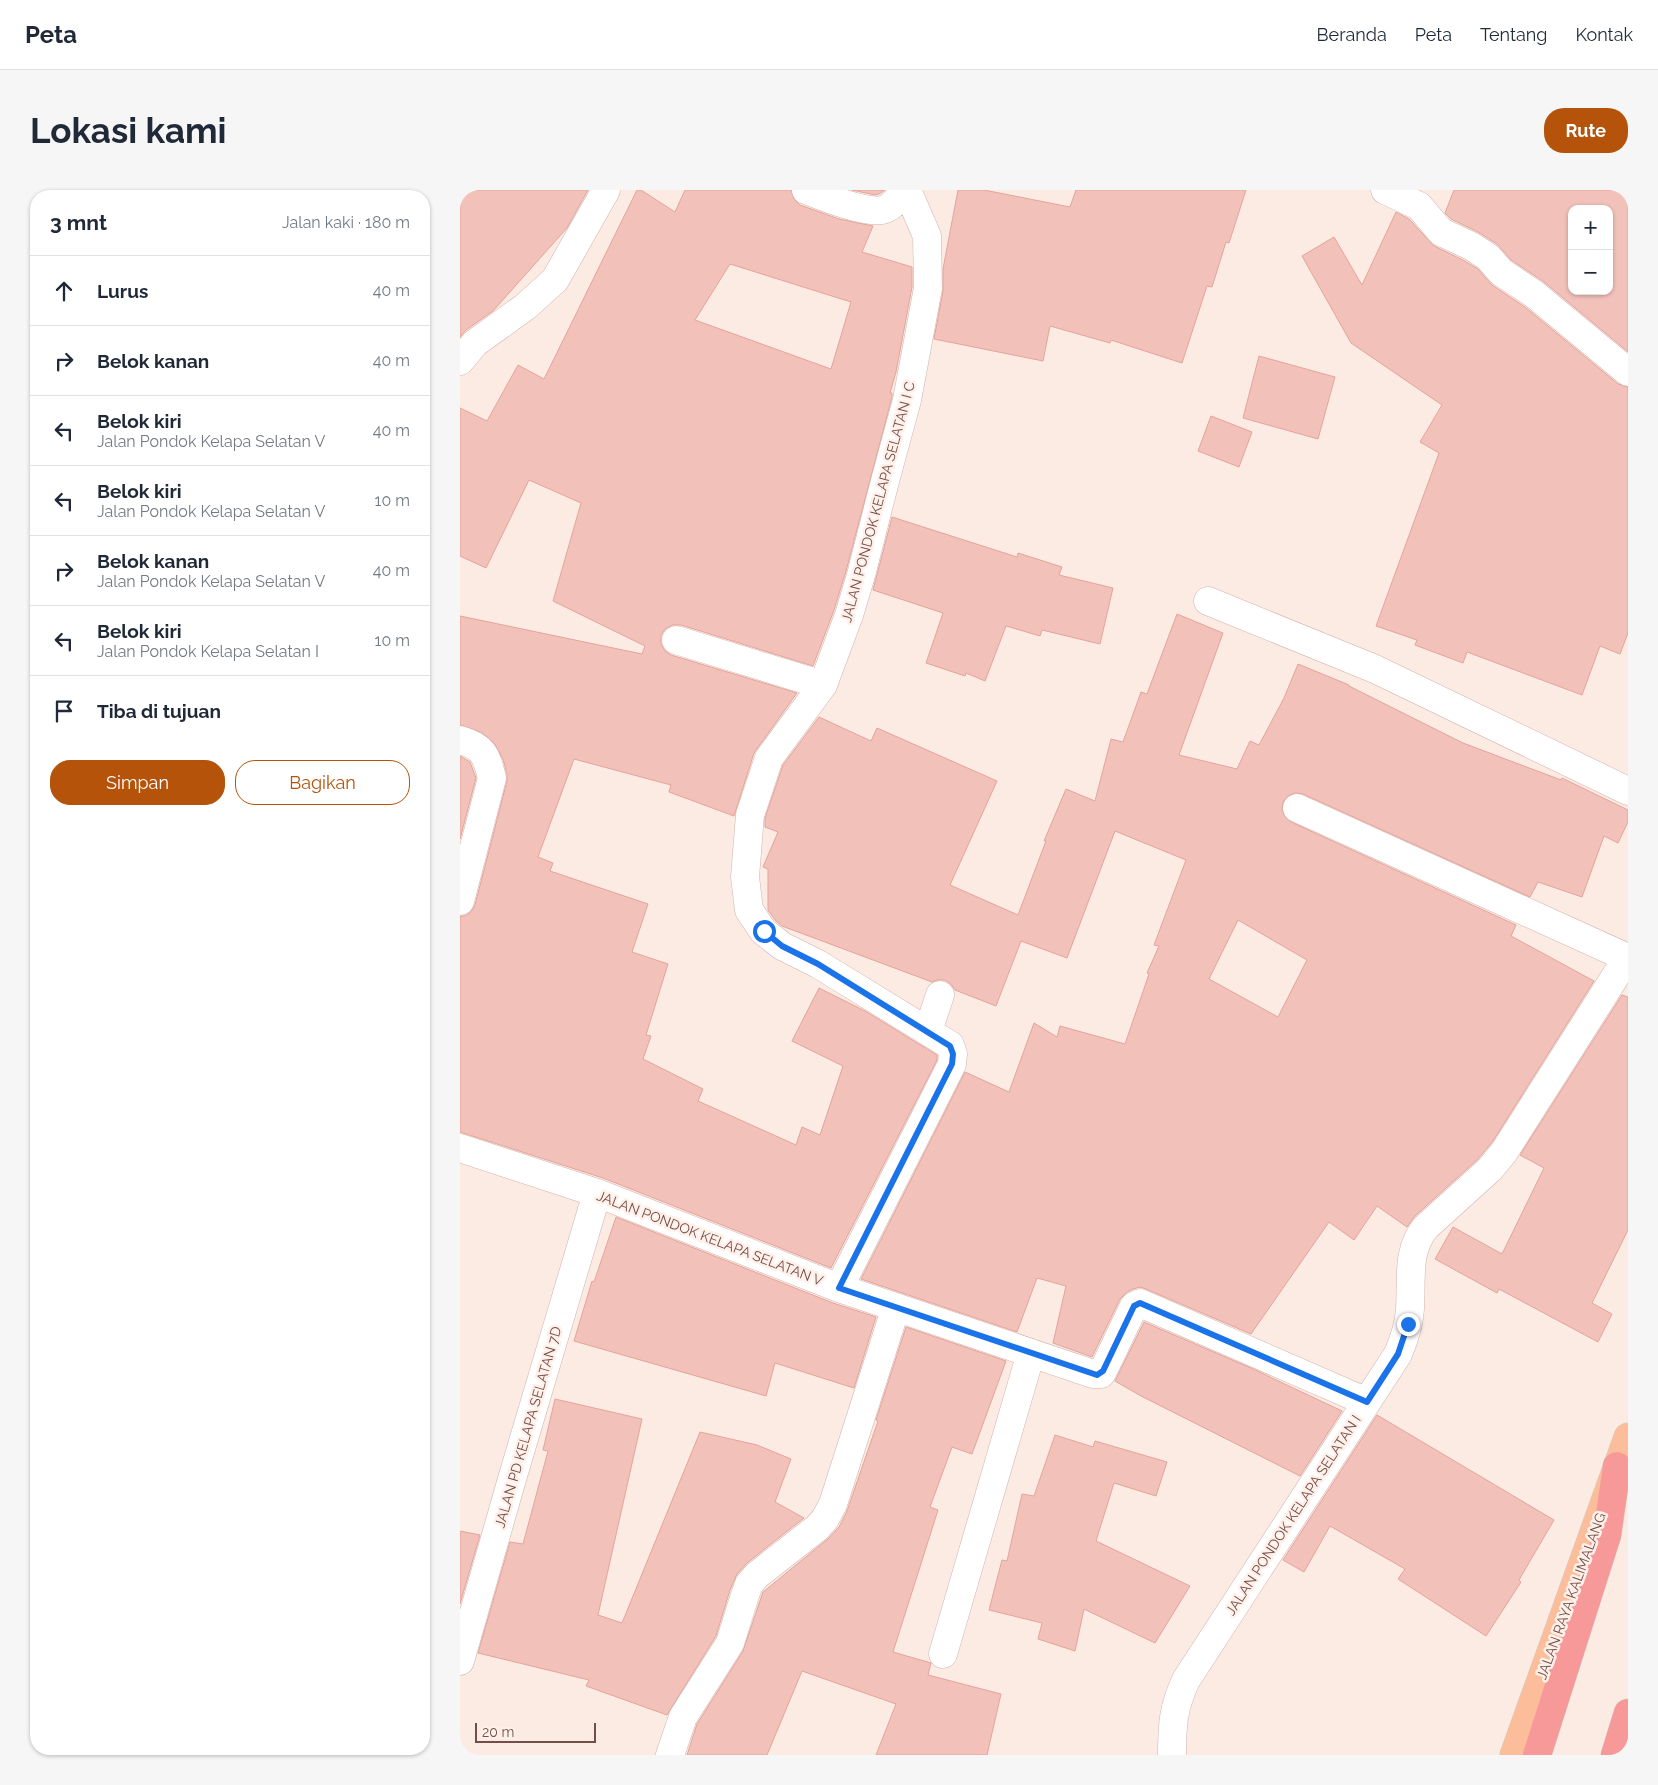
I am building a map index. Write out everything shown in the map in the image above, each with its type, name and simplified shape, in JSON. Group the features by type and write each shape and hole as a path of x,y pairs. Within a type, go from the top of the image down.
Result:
{"highway":[{"path":"1537,1755 1606,1536 1617,1466"},
{"path":"1615,1755 1628,1713"}],"main road":[{"name":"JALAN RAYA KALIMALANG","path":"1514,1755 1628,1437"}],"street":[{"path":"460,361 475,343 525,307 555,280 606,190"},
{"path":"806,190 837,202 882,210 894,204 906,190"},
{"name":"JALAN PONDOK KELAPA SELATAN I C","path":"839,1288 952,1064 953,1054 950,1046 928,1031 818,964 782,946 764,931 749,910 745,877 750,815 769,758 823,685 849,615 907,400 928,288 927,236 906,190"},
{"path":"1385,190 1419,206 1441,232 1471,246 1488,257 1501,272 1534,294 1628,372"},
{"path":"1208,601 1375,669 1628,791"},
{"path":"676,640 823,685"},
{"path":"460,740 470,743 481,750 487,757 492,778 460,901"},
{"path":"1297,808 1628,958"},
{"name":"JALAN PONDOK KELAPA SELATAN I","path":"1172,1755 1172,1728 1175,1710 1186,1680 1398,1354 1405,1337 1410,1309 1411,1262 1418,1236 1490,1169 1504,1152 1628,958"},
{"path":"928,1031 940,995"},
{"name":"JALAN PONDOK KELAPA SELATAN V","path":"460,1148 597,1193 839,1288 1093,1374 1101,1374 1134,1306 1140,1303 1367,1402"},
{"name":"JALAN PD KELAPA SELATAN 7D","path":"460,1661 597,1193"},
{"path":"670,1755 683,1717 730,1643 749,1584 757,1575 817,1528 829,1511 896,1307"},
{"path":"943,1654 1031,1353"}],"building":[{"path":"460,190 588,190 567,228 493,311 466,330 460,337"},
{"path":"637,190 641,190 675,212 685,190 791,190 794,199 800,205 839,219 873,226 862,252 912,267 912,287 896,372 890,393 892,393 892,397 846,571 813,666 681,625 672,625 665,629 661,635 661,644 665,651 671,655 797,693 754,753 734,816 669,792 671,785 574,759 538,857 553,863 550,871 648,904 632,952 668,964 646,1035 651,1036 643,1059 703,1089 698,1101 796,1145 802,1127 820,1135 843,1066 792,1041 819,988 865,1011 937,1055 937,1060 831,1268 603,1178 460,1132 460,916 465,916 471,912 475,905 507,781 507,774 503,759 494,743 481,732 460,725 460,616 642,654 645,646 553,601 581,503 529,480 486,568 460,556 460,408 487,421 518,365 544,379","holes":["730,264 851,302 831,369 695,320"]},
{"path":"852,190 885,190 875,195"},
{"path":"958,190 984,190 1070,207 1076,190 1246,190 1229,243 1226,242 1212,287 1207,286 1182,363 1111,340 1110,343 1050,326 1043,361 934,339 943,291 943,269"},
{"path":"1454,190 1628,190 1628,352 1544,282 1511,260 1497,244 1451,219 1445,213"},
{"path":"1396,212 1409,219 1434,246 1478,269 1492,285 1525,307 1618,384 1628,387 1628,633 1620,654 1600,646 1582,695 1467,652 1463,663 1415,645 1417,640 1376,626 1439,453 1420,442 1442,405 1351,343 1302,256 1334,237 1362,285"},
{"path":"1259,356 1335,377 1318,439 1243,418"},
{"path":"1211,416 1252,432 1239,467 1198,451"},
{"path":"892,517 1017,557 1018,553 1062,567 1059,575 1113,588 1100,644 1042,630 1040,636 1006,626 985,681 966,673 965,676 926,663 943,613 873,590"},
{"path":"1177,614 1223,633 1179,755 1237,769 1250,741 1259,745 1284,698 1298,664 1349,685 1463,743 1561,780 1562,778 1628,810 1628,822 1618,843 1604,836 1582,897 1538,882 1530,897 1303,794 1295,793 1288,796 1283,802 1282,810 1285,817 1291,822 1516,925 1511,936 1594,981 1493,1141 1478,1159 1415,1216 1407,1227 1377,1206 1354,1240 1329,1222 1251,1334 1146,1289 1140,1287 1133,1289 1120,1299 1092,1357 1053,1343 1066,1286 1037,1278 1017,1332 861,1279 965,1072 1009,1092 1034,1023 1057,1037 1060,1026 1125,1044 1149,974 1147,973 1159,946 1154,945 1186,860 1115,831 1067,958 1021,941 996,1006 955,990 945,980 932,982 782,926 768,910 768,869 763,867 778,832 765,827 765,818 783,765 819,717 871,741 877,728 997,781 950,885 1018,915 1046,841 1044,841 1066,789 1095,801 1111,739 1123,742 1141,692 1147,694","holes":["1238,920 1307,960 1278,1017 1209,979"]},
{"path":"460,756 470,762 476,778 460,839"},
{"path":"1622,995 1628,997 1628,1230 1592,1303 1612,1314 1598,1342 1499,1289 1497,1293 1435,1259 1453,1227 1502,1254 1544,1168 1520,1155"},
{"path":"616,1217 833,1303 876,1317 854,1388 775,1363 766,1396 574,1341 592,1281 594,1282"},
{"path":"1144,1322 1253,1369 1342,1411 1300,1476 1115,1381"},
{"path":"906,1327 1006,1361 972,1454 952,1447 930,1507 938,1510 893,1652 931,1663 928,1675 1001,1694 987,1755 876,1755 896,1704 802,1671 767,1755 687,1755 697,1724 743,1651 763,1592 829,1538 839,1527 847,1511 878,1421 876,1420"},
{"path":"555,1399 642,1419 598,1615 622,1623 700,1432 757,1445 791,1459 775,1502 804,1518 747,1563 737,1574 716,1636 667,1715 586,1686 589,1680 478,1653 510,1542 523,1544 548,1451 543,1450"},
{"path":"1377,1415 1554,1520 1519,1580 1521,1582 1486,1636 1398,1579 1405,1569 1330,1526 1304,1572 1283,1560"},
{"path":"1055,1435 1093,1447 1095,1441 1167,1462 1156,1496 1114,1483 1096,1541 1190,1586 1155,1643 1084,1609 1075,1651 1038,1639 1042,1623 989,1610 1002,1560 1007,1561 1022,1494 1034,1496"},
{"path":"460,1531 480,1535 460,1604"}],"route":[{"path":"764,931 782,946 818,964 928,1031 950,1046 953,1054 952,1064 839,1288 1097,1375 1103,1371 1134,1306 1140,1303 1367,1402 1398,1354 1408,1324"}]}
